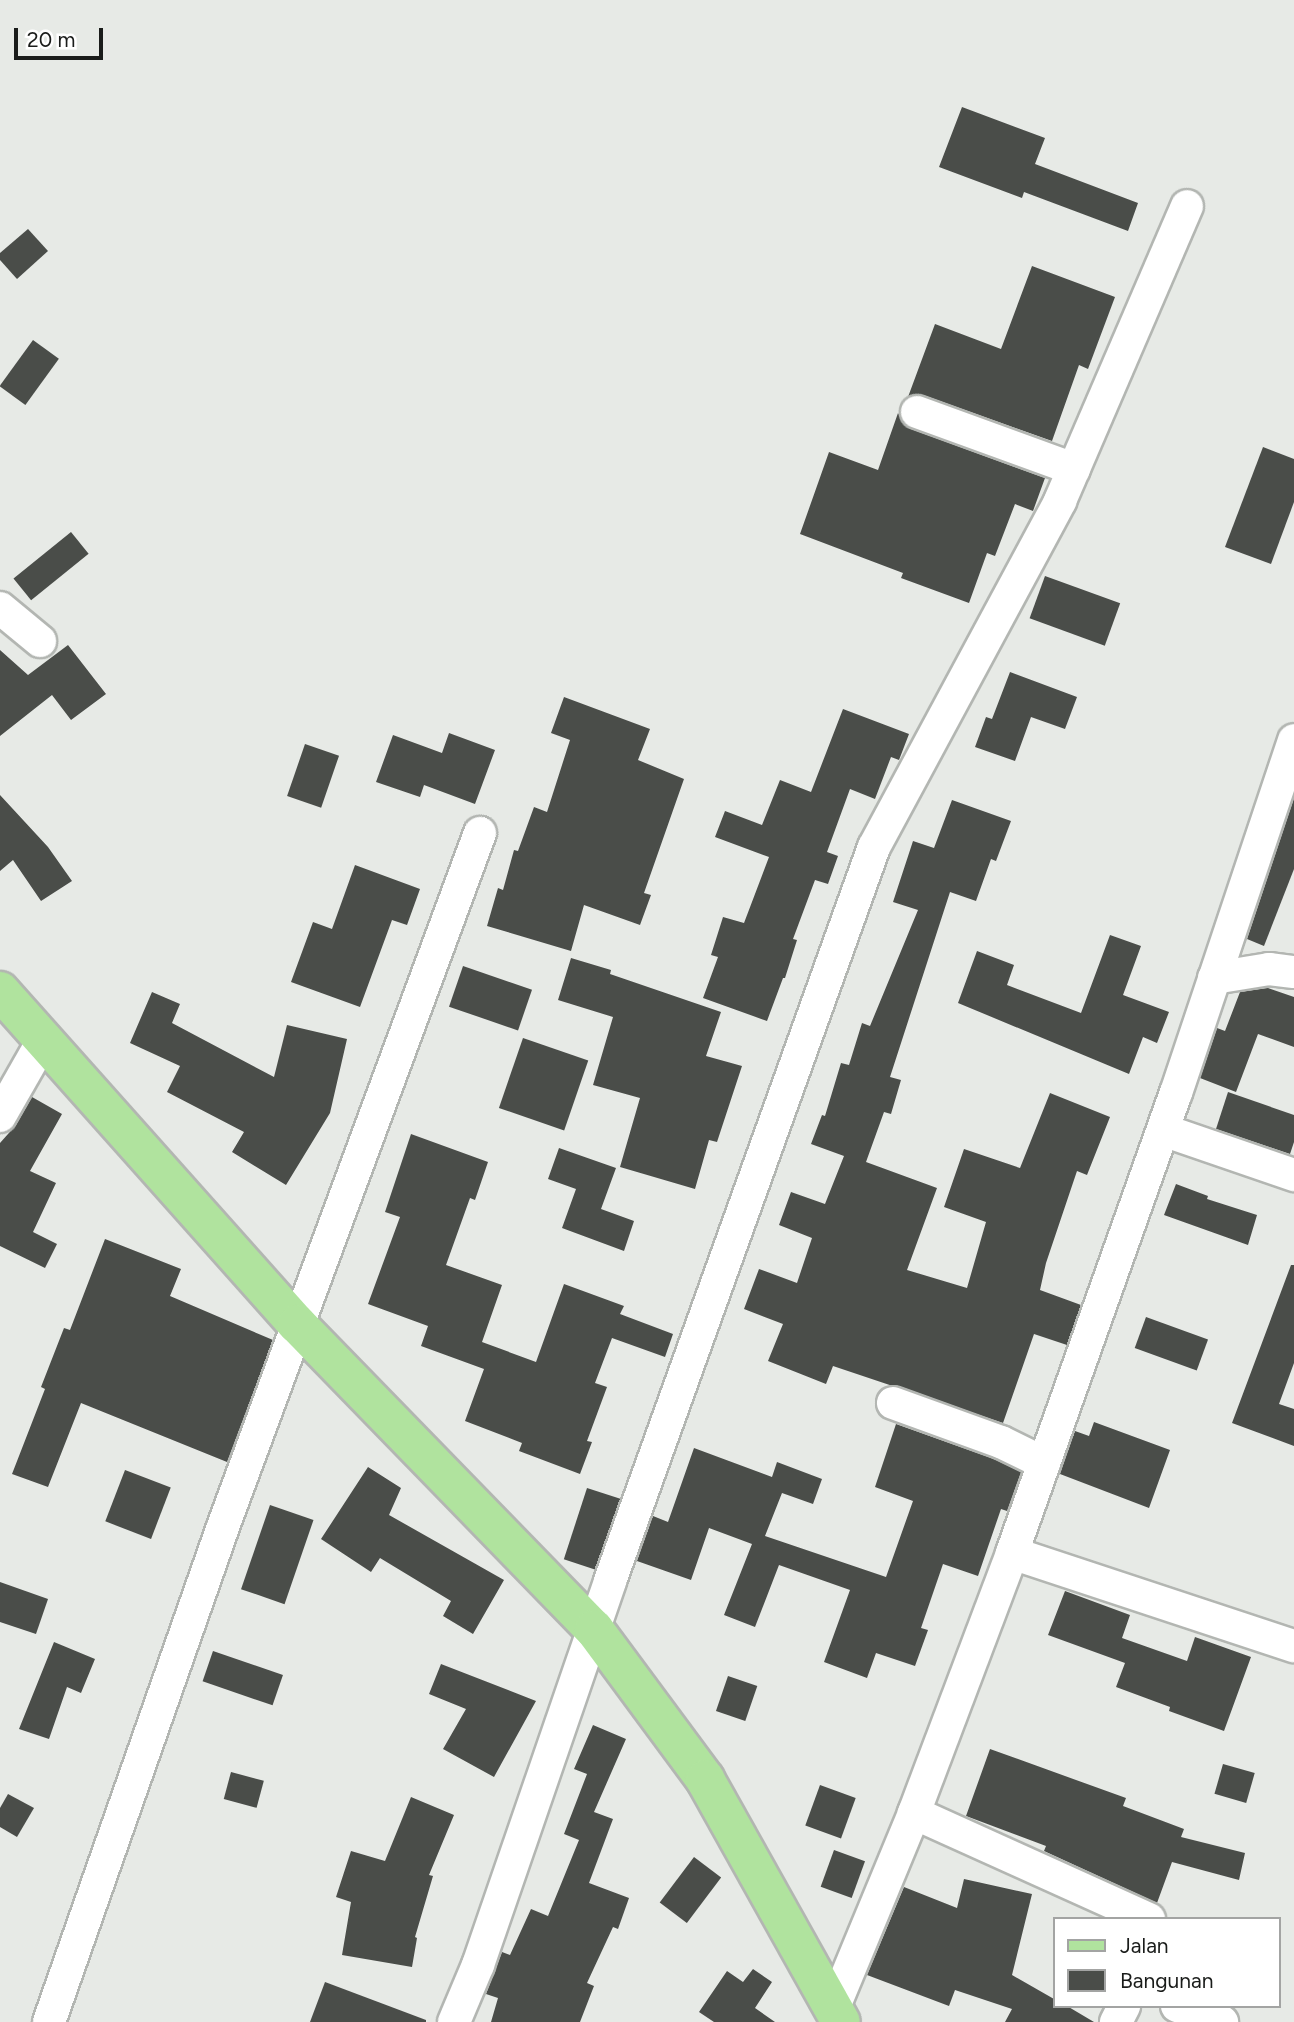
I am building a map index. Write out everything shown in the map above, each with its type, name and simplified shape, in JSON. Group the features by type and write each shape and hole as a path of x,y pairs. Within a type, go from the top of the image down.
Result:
{"main road":[{"path":"0,991 297,1324 594,1629 705,1779 837,2015"}],"street":[{"path":"454,2022 478,1965 594,1629 874,847 1074,469 1187,206"},
{"path":"917,412 1074,469"},
{"path":"0,608 40,641"},
{"path":"837,2015 1012,1553 1163,1130 1294,740"},
{"path":"49,2022 297,1324 480,833"},
{"path":"1214,978 1269,968 1294,972"},
{"path":"0,1116 44,1040"},
{"path":"1163,1130 1294,1175"},
{"path":"893,1403 1001,1442 1044,1463"},
{"path":"1012,1553 1294,1646"},
{"path":"914,1812 1145,1917"},
{"path":"1183,2008 1222,2022"}],"building":[{"path":"962,107 1045,138 1035,164 1138,203 1128,231 1024,192 1022,198 939,167"},
{"path":"28,229 48,251 17,279 0,260 0,253"},
{"path":"1032,266 1115,297 1088,369 1079,365 1052,441 923,395 908,397 935,324 1001,349"},
{"path":"33,340 59,359 25,405 0,385"},
{"path":"898,413 903,423 911,429 1045,478 1033,511 1015,504 995,556 987,553 969,603 901,578 903,573 800,534 829,452 878,470"},
{"path":"1263,447 1294,459 1294,502 1271,564 1225,547"},
{"path":"71,532 89,554 31,600 13,579"},
{"path":"1045,576 1120,603 1105,646 1030,618"},
{"path":"68,645 106,694 71,720 52,695 0,736 0,650 28,675"},
{"path":"1010,672 1077,697 1065,729 1031,717 1015,761 975,747 986,717 992,719"},
{"path":"564,697 650,729 638,760 684,779 644,893 651,895 640,925 584,905 571,951 487,926 498,888 503,890 514,850 518,851 534,807 547,812 570,740 551,733"},
{"path":"843,709 909,734 899,760 891,757 875,799 850,789 827,852 838,856 828,884 815,880 793,939 797,940 785,978 767,1021 703,998 718,957 711,955 723,917 744,923 769,857 715,837 725,811 762,825 780,780 811,792"},
{"path":"449,733 495,750 475,804 424,785 420,797 376,782 393,735 442,753"},
{"path":"305,744 339,756 321,808 287,796"},
{"path":"0,795 48,847 72,881 41,901 13,860 0,871"},
{"path":"1294,798 1294,869 1264,946 1247,939"},
{"path":"952,800 1011,821 996,861 991,859 976,901 950,892 890,1077 901,1080 891,1114 884,1112 866,1162 937,1188 907,1270 967,1288 986,1222 944,1207 964,1149 1020,1168 1050,1093 1110,1117 1087,1175 1077,1171 1046,1263 1040,1290 1081,1305 1067,1345 1034,1334 1003,1423 833,1366 826,1384 768,1361 783,1324 744,1309 759,1269 797,1283 812,1238 779,1225 791,1192 825,1204 844,1156 811,1144 822,1115 825,1116 841,1063 849,1065 862,1023 870,1026 918,910 893,902 913,841 934,848"},
{"path":"355,865 420,889 407,925 392,920 360,1007 291,982 313,922 332,929"},
{"path":"1110,935 1141,946 1123,995 1169,1012 1157,1043 1143,1037 1129,1074 958,1003 977,951 1014,965 1007,985 1081,1013"},
{"path":"571,958 611,970 610,974 721,1012 706,1056 742,1066 717,1142 709,1140 695,1189 620,1167 640,1098 593,1085 613,1017 558,1000"},
{"path":"463,966 532,990 518,1030 449,1007"},
{"path":"1268,988 1294,997 1294,1047 1258,1034 1236,1092 1200,1078 1217,1028 1225,1031 1240,992"},
{"path":"152,992 180,1004 172,1023 274,1077 287,1025 347,1039 330,1113 286,1185 232,1152 244,1132 167,1092 180,1066 130,1043"},
{"path":"523,1038 588,1060 564,1130 499,1108"},
{"path":"1228,1092 1294,1115 1294,1142 1290,1154 1216,1129"},
{"path":"32,1097 62,1114 30,1171 56,1183 33,1232 57,1244 45,1268 0,1246 0,1143 16,1125"},
{"path":"411,1134 488,1162 475,1200 470,1198 446,1265 502,1285 482,1342 536,1362 564,1284 624,1306 620,1314 673,1334 665,1357 612,1338 595,1383 607,1387 587,1441 592,1442 580,1474 519,1451 522,1443 465,1421 484,1369 421,1346 428,1326 368,1304 400,1217 385,1212"},
{"path":"559,1148 616,1168 601,1209 634,1221 624,1251 562,1228 576,1189 548,1179"},
{"path":"1176,1184 1208,1196 1207,1199 1257,1215 1248,1245 1164,1215"},
{"path":"105,1239 181,1269 170,1296 273,1340 227,1462 81,1403 48,1487 12,1474 45,1389 41,1387 64,1328 70,1330"},
{"path":"1291,1265 1294,1265 1294,1363 1279,1404 1294,1409 1294,1446 1232,1423"},
{"path":"1146,1317 1208,1340 1197,1371 1135,1348"},
{"path":"1094,1422 1170,1450 1149,1508 1060,1474 1075,1431 1089,1436"},
{"path":"896,1424 994,1459 1021,1472 1007,1511 1001,1509 978,1576 943,1564 921,1628 928,1630 915,1666 876,1653 867,1678 824,1662 850,1590 779,1565 755,1627 724,1615 752,1544 709,1528 691,1580 637,1561 653,1516 668,1522 694,1448 772,1477 777,1462 822,1479 813,1504 782,1493 765,1536 886,1577 913,1501 875,1487"},
{"path":"368,1467 401,1488 389,1515 504,1580 473,1634 443,1616 451,1601 380,1558 371,1572 321,1539"},
{"path":"125,1470 171,1488 151,1539 105,1521"},
{"path":"587,1488 620,1499 597,1570 564,1559"},
{"path":"270,1505 313,1520 285,1604 241,1589"},
{"path":"0,1582 48,1599 36,1634 0,1622"},
{"path":"1065,1591 1130,1615 1122,1638 1187,1661 1195,1637 1251,1657 1224,1731 1169,1711 1170,1707 1116,1687 1125,1663 1048,1635"},
{"path":"54,1642 95,1659 81,1693 67,1687 49,1739 19,1729"},
{"path":"213,1651 283,1675 273,1705 203,1681"},
{"path":"441,1664 536,1701 494,1777 443,1749 466,1709 429,1694"},
{"path":"728,1676 757,1686 745,1721 716,1711"},
{"path":"593,1725 626,1739 594,1812 613,1819 589,1883 629,1898 618,1929 613,1927 587,1983 594,1986 580,2022 491,2022 498,1998 486,1994 502,1952 510,1955 531,1909 548,1916 579,1840 564,1834 587,1774 574,1769"},
{"path":"990,1749 1126,1798 1123,1806 1184,1829 1181,1837 1245,1853 1239,1880 1172,1862 1157,1903 1044,1851 1046,1846 966,1816"},
{"path":"1223,1764 1255,1773 1246,1803 1214,1794"},
{"path":"231,1772 264,1781 257,1808 224,1799"},
{"path":"820,1785 856,1798 841,1838 805,1825"},
{"path":"8,1794 34,1808 17,1837 0,1827 0,1808"},
{"path":"411,1797 454,1815 429,1875 433,1876 415,1937 412,1967 342,1955 351,1902 336,1897 351,1851 385,1861"},
{"path":"834,1850 865,1861 852,1898 821,1887"},
{"path":"694,1857 721,1877 687,1923 660,1903"},
{"path":"964,1879 1032,1894 1012,1975 1052,1998 1052,2008 1070,2008 1094,2022 1005,2022 1012,2009 955,1990 949,2006 867,1975 904,1887 957,1908"},
{"path":"753,1969 772,1982 755,2008 775,2022 714,2022 699,2012 727,1971 743,1982"},
{"path":"325,1982 426,2020 426,2022 310,2022"}]}
